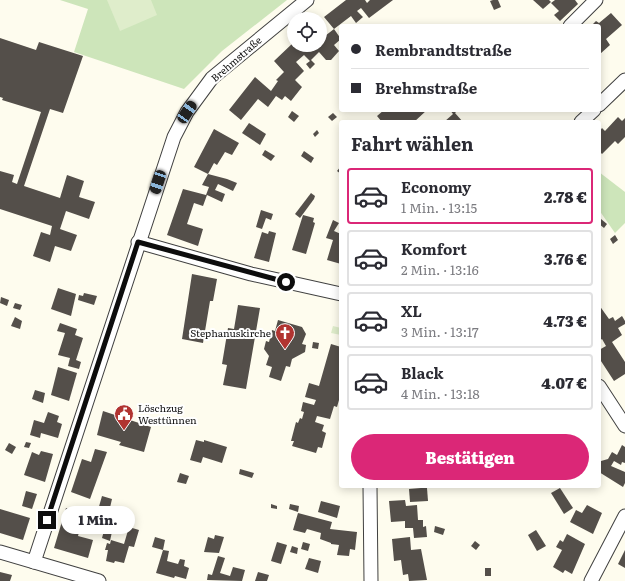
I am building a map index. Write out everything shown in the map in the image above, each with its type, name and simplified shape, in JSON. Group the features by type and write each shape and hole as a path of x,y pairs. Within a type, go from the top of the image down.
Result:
{"street":[{"name":"Brehmstraße","path":"34,562 138,242 174,137 201,90 212,78 307,0"},
{"path":"572,24 596,0"},
{"path":"601,103 625,80"},
{"path":"583,120 592,112"},
{"path":"138,242 251,274 339,294"},
{"path":"601,389 625,426"},
{"path":"370,488 371,581"},
{"path":"591,581 625,516"},
{"path":"0,552 99,581"}],"green space":[{"path":"60,0 287,0 222,51 184,89 74,52 88,9"},
{"path":"107,0 151,0 157,15 120,31"},
{"path":"601,174 625,192 625,223 615,233 601,213"},
{"path":"333,326 339,328 339,335 331,333"}],"building":[{"path":"346,0 365,0 367,3 370,0 393,0 369,18 361,8 357,11 363,17 356,23 351,16 334,29 327,21 327,15"},
{"path":"498,0 501,7 494,10 490,1"},
{"path":"533,0 549,0 551,2 543,9"},
{"path":"555,0 575,0 578,4 560,21 554,15 559,11 551,3"},
{"path":"611,13 622,25 606,39 610,45 601,53 601,24 593,24 596,21 599,23"},
{"path":"334,29 339,36 339,41 334,45 339,51 331,60 326,60 319,52 327,52 327,34"},
{"path":"0,38 36,50 39,42 83,56 63,113 50,109 24,186 60,198 67,175 84,181 79,197 95,202 89,219 66,211 60,229 77,235 71,251 55,246 50,262 33,256 41,232 50,235 52,226 0,209 0,171 14,175 12,182 17,184 41,112 2,100 3,98 0,97"},
{"path":"287,49 287,52 319,52 311,60 315,64 310,69 306,64 310,61 304,55 296,62 304,71 295,80 302,87 291,101 285,96 282,100 276,96 268,107 258,99 241,120 229,110 255,77 271,91 278,81 276,80 284,72 274,61"},
{"path":"292,111 299,116 294,122 288,117"},
{"path":"382,112 425,112 416,120 380,120 377,116"},
{"path":"452,112 456,112 455,113 461,120 446,120 453,114"},
{"path":"333,113 337,117 332,121 328,117"},
{"path":"618,117 622,121 625,118 625,137 618,144 615,141 602,154 601,129 602,128 605,131"},
{"path":"249,123 266,134 260,145 242,133"},
{"path":"214,129 239,143 232,155 225,152 217,165 214,163 208,174 194,167"},
{"path":"317,130 319,133 315,137 313,134"},
{"path":"265,150 275,156 271,161 262,155"},
{"path":"304,151 314,158 311,163 301,156"},
{"path":"208,174 237,183 233,191 218,184 215,190 225,194 222,202 207,195 203,206 194,203 187,224 203,229 198,246 167,235 183,189 206,195 209,187 202,185"},
{"path":"311,193 315,196 314,199 300,218 295,214"},
{"path":"261,210 273,214 271,220 266,218 262,229 256,227"},
{"path":"303,215 314,218 313,222 315,223 306,254 292,250"},
{"path":"601,219 607,224 604,228 601,226"},
{"path":"333,220 339,223 334,231 339,233 339,263 327,260 333,240 326,238"},
{"path":"269,231 276,233 269,262 254,258 262,232 268,234"},
{"path":"615,235 618,240 613,244 610,239"},
{"path":"192,274 217,279 213,301 210,301 203,343 182,339"},
{"path":"58,288 76,294 71,316 51,309"},
{"path":"84,293 97,296 94,305 78,300 79,295 83,296"},
{"path":"1,297 9,300 7,306 0,303"},
{"path":"15,303 22,305 20,310 13,308"},
{"path":"238,305 260,308 246,389 223,385 227,365 222,364 228,328 234,329"},
{"path":"601,308 609,319 613,317 615,321 622,316 625,321 625,324 618,328 622,335 612,342 625,362 625,374 614,381 601,361 601,349 606,346 601,340"},
{"path":"15,317 22,321 20,329 11,326"},
{"name":"Stephanuskirche","path":"278,320 302,327 306,334 302,344 306,345 305,352 292,359 290,367 286,366 281,381 269,377 272,367 266,365 269,356 264,349 266,341 269,342 272,330 275,331"},
{"path":"60,323 77,329 75,335 83,338 76,360 81,362 79,369 68,366 70,358 58,355 65,333 57,331"},
{"path":"313,342 319,343 318,349 312,348"},
{"path":"331,344 339,346 339,400 337,407 334,406 330,419 317,416 315,422 324,425 322,431 326,433 322,448 318,447 316,453 292,446 294,441 291,441 296,422 298,423 300,418 302,419 304,412 301,411 303,402 314,405 316,400 305,397 309,383 319,386"},
{"path":"58,367 77,373 69,401 51,395"},
{"path":"35,390 45,393 43,403 32,399"},
{"name":"Löschzug Westtünnen","path":"103,411 151,427 144,452 119,445 121,442 97,435"},
{"path":"48,412 59,416 57,422 62,424 58,438 41,433 40,438 30,435 34,420 44,423"},
{"path":"196,440 204,442 204,440 227,447 222,463 203,457 201,463 190,460"},
{"path":"26,442 31,443 29,448 24,447"},
{"path":"9,443 16,447 12,454 5,450"},
{"path":"622,445 625,447 625,463 622,462 621,465 614,461 611,466 625,472 625,483 623,487 601,473 601,461 608,459 612,452 617,455"},
{"path":"95,449 107,452 90,499 71,492 82,459 91,462"},
{"path":"41,451 53,454 45,482 24,475 32,452 39,455"},
{"path":"240,469 254,473 252,478 239,474"},
{"path":"180,473 189,476 186,484 177,482"},
{"path":"427,488 428,501 410,502 409,489"},
{"path":"560,488 573,508 564,514 551,493"},
{"path":"26,491 37,494 32,509 22,506"},
{"path":"102,496 112,499 109,512 116,513 110,541 102,538 105,527 94,524"},
{"path":"405,500 406,506 417,505 418,520 423,520 423,527 426,526 427,537 414,538 413,528 405,528 405,521 391,522 389,501"},
{"path":"321,501 340,506 337,518 318,512"},
{"path":"271,504 277,506 277,509 271,508"},
{"path":"290,504 299,506 298,512 289,509"},
{"path":"587,505 602,513 593,534 570,522 576,510 582,513"},
{"path":"66,508 84,513 78,536 93,540 88,558 54,548"},
{"path":"0,509 30,518 23,540 0,533"},
{"path":"298,513 332,522 330,529 357,532 355,550 350,549 349,556 337,555 339,545 331,544 320,539 321,533 307,529 305,533 293,530"},
{"path":"435,526 445,529 443,535 434,532"},
{"path":"129,527 139,530 134,547 129,546 124,563 106,561 108,550 105,550 107,543 110,544 111,540 124,544"},
{"path":"536,530 546,546 537,551 528,535"},
{"path":"567,534 585,544 572,574 565,570 563,573 553,567 562,550 556,547 560,540 563,542"},
{"path":"215,535 224,537 219,553 204,552 208,537 214,539"},
{"path":"155,537 165,540 163,550 152,547"},
{"path":"410,537 411,550 421,549 427,580 409,581 408,574 403,575 401,560 394,561 392,539"},
{"path":"475,541 480,545 476,550 471,546"},
{"path":"277,542 287,545 281,564 271,561"},
{"path":"303,542 310,544 308,551 301,549"},
{"path":"292,546 298,548 297,554 290,552"},
{"path":"163,550 169,551 167,561 178,564 180,559 185,560 184,566 189,568 186,579 175,576 174,578 156,573"},
{"path":"625,550 625,568 618,564"},
{"path":"218,556 225,558 220,573 230,576 233,567 245,570 242,581 207,580 208,574 212,575"},
{"path":"309,558 321,561 318,573 305,569"},
{"path":"485,568 491,568 491,576 485,576"},
{"path":"0,572 12,575 10,581 0,581"},
{"path":"258,572 269,575 267,581 255,581"}],"place":[{"name":"Stephanuskirche","path":"285,350"},
{"name":"Löschzug Westtünnen","path":"124,431"}],"route":[{"path":"47,520 138,242 251,274 286,282"}]}
